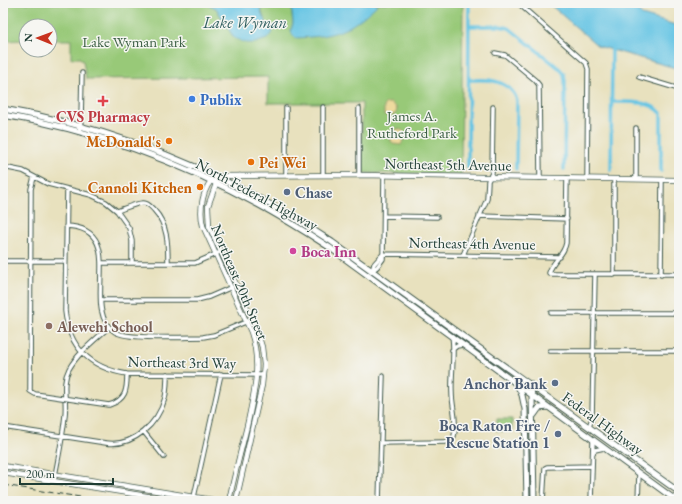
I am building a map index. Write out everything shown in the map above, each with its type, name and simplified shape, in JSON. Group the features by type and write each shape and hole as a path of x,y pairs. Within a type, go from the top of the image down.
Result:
{"main road":[{"name":"North Federal Highway","path":"3,109 37,115 98,131 156,150 235,185 304,224 332,242 467,340 514,372"},
{"name":"North Federal Highway","path":"3,115 35,121 91,135 147,153 211,180 270,211 329,247 549,407"},
{"path":"91,135 92,133 98,131"},
{"path":"270,211 273,206"},
{"path":"293,224 304,224"},
{"path":"360,270 372,271"},
{"path":"369,276 374,275 380,277"},
{"path":"459,342 467,340"},
{"name":"Federal Highway","path":"514,372 679,492"},
{"path":"527,500 525,409 519,385 526,386 530,384 533,416 534,501"},
{"path":"525,409 532,394"},
{"path":"532,394 544,394"},
{"path":"533,416 538,408 549,407"},
{"name":"Federal Highway","path":"549,407 593,441 677,501"},
{"path":"623,463 633,465 638,462"},
{"path":"639,474 646,473 656,475"}],"street":[{"path":"518,3 586,63 588,69 587,178"},
{"path":"495,54 505,55 539,85 540,178"},
{"path":"79,132 82,73"},
{"path":"639,77 679,90"},
{"path":"322,175 323,107"},
{"path":"463,255 487,199 488,181 492,173 493,107"},
{"path":"286,108 286,175"},
{"path":"359,108 359,175"},
{"path":"636,128 636,179"},
{"path":"3,167 23,171 48,184 94,196 106,202 117,211 126,222 131,234 132,263"},
{"path":"372,271 383,259 384,175"},
{"name":"Northeast 5th Avenue","path":"216,176 384,175 679,180"},
{"path":"216,176 217,183"},
{"name":"Northeast 20th Street","path":"216,176 211,180 203,198 201,213 204,231 231,288 256,348 257,375 255,387 229,501"},
{"path":"235,185 236,180 240,176"},
{"path":"34,177 30,189 30,391 35,394 65,399 104,405 114,404 121,399 125,393 127,374"},
{"path":"567,178 565,250 550,268 549,273 553,275 679,274"},
{"path":"614,179 614,275"},
{"path":"661,274 662,180"},
{"name":"Northeast 20th Street","path":"217,183 209,200 208,213 210,230 253,320 262,347 263,375 236,501"},
{"name":"Northeast 3rd Way","path":"67,189 66,324 76,346 82,353 98,366 127,374 263,375"},
{"path":"117,211 141,203 147,204 152,208 160,217 165,229 168,241 168,263"},
{"path":"201,213 208,213"},
{"path":"384,216 437,217"},
{"path":"479,216 567,219"},
{"path":"66,226 80,228 92,237 100,250 101,314 108,327 115,332 132,337 203,337 253,320"},
{"path":"329,247 332,242"},
{"path":"101,263 195,263 221,252"},
{"name":"Northeast 4th Avenue","path":"383,254 560,257"},
{"path":"3,261 66,262"},
{"path":"589,427 592,418 595,275"},
{"path":"101,300 197,300 209,297 237,285"},
{"path":"552,313 679,313"},
{"path":"54,481 65,415 66,376 73,363 108,327"},
{"path":"381,443 450,442 453,440 455,425 452,392 452,336"},
{"path":"452,350 457,346 464,345"},
{"path":"550,351 679,350"},
{"path":"3,426 114,444 129,440 144,432 154,422 164,400 166,374"},
{"path":"194,497 222,374"},
{"path":"379,501 383,376"},
{"path":"144,432 164,457"},
{"path":"591,501 593,441"},
{"path":"592,454 595,450 604,448"},
{"path":"240,453 247,454"},
{"path":"3,466 219,501"},
{"path":"543,501 545,468 592,466"},
{"path":"3,473 178,501"},
{"path":"638,501 639,474"},
{"path":"639,486 642,482 648,480"},
{"path":"136,494 137,488"}],"green space":[{"name":"Lake Wyman Park","path":"3,3 205,3 216,8 234,38 265,22 260,6 263,3 291,3 293,23 291,30 377,5 377,3 463,3 461,175 362,173 362,103 268,103 268,77 86,79 83,61 80,58 71,58 71,40 58,40 58,18 18,18 18,40 3,41"},
{"path":"497,419 512,419 512,431 497,431"}],"sand":[{"path":"386,103 391,103 396,107 397,111 394,115 384,115 384,105"},
{"path":"397,129 404,131 405,133 401,145 393,144 391,142 391,133"}],"water":[{"name":"Lake Wyman","path":"205,3 263,3 260,6 262,14 266,23 273,31 267,39 255,43 246,43 234,38 216,8"},
{"name":"Lake Wyman","path":"291,3 377,3 377,5 358,21 341,31 321,36 296,38 292,34 291,30 293,23"},
{"path":"548,3 638,3 638,11 642,15 679,26 679,69 598,46"}],"waterway":[{"path":"468,168 469,3"},
{"path":"469,26 499,26 509,28 560,69 564,74 564,169"},
{"path":"611,170 612,45"},
{"path":"469,80 495,81 509,88 515,95 517,101 516,169"},
{"path":"612,102 645,104 661,113 661,171"}],"railway":[{"path":"3,485 106,501"}],"place":[{"name":"Publix","path":"192,99"},
{"name":"CVS Pharmacy","path":"103,101"},
{"name":"McDonald's","path":"169,141"},
{"name":"Pei Wei","path":"251,162"},
{"name":"Cannoli Kitchen","path":"200,187"},
{"name":"Chase","path":"287,192"},
{"name":"Boca Inn","path":"293,251"},
{"name":"Alewehi School","path":"49,326"},
{"name":"Anchor Bank","path":"555,383"},
{"name":"Boca Raton Fire / Rescue Station 1","path":"558,434"}],"park label":[{"name":"James A. Rutheford Park","path":"412,124"}]}
